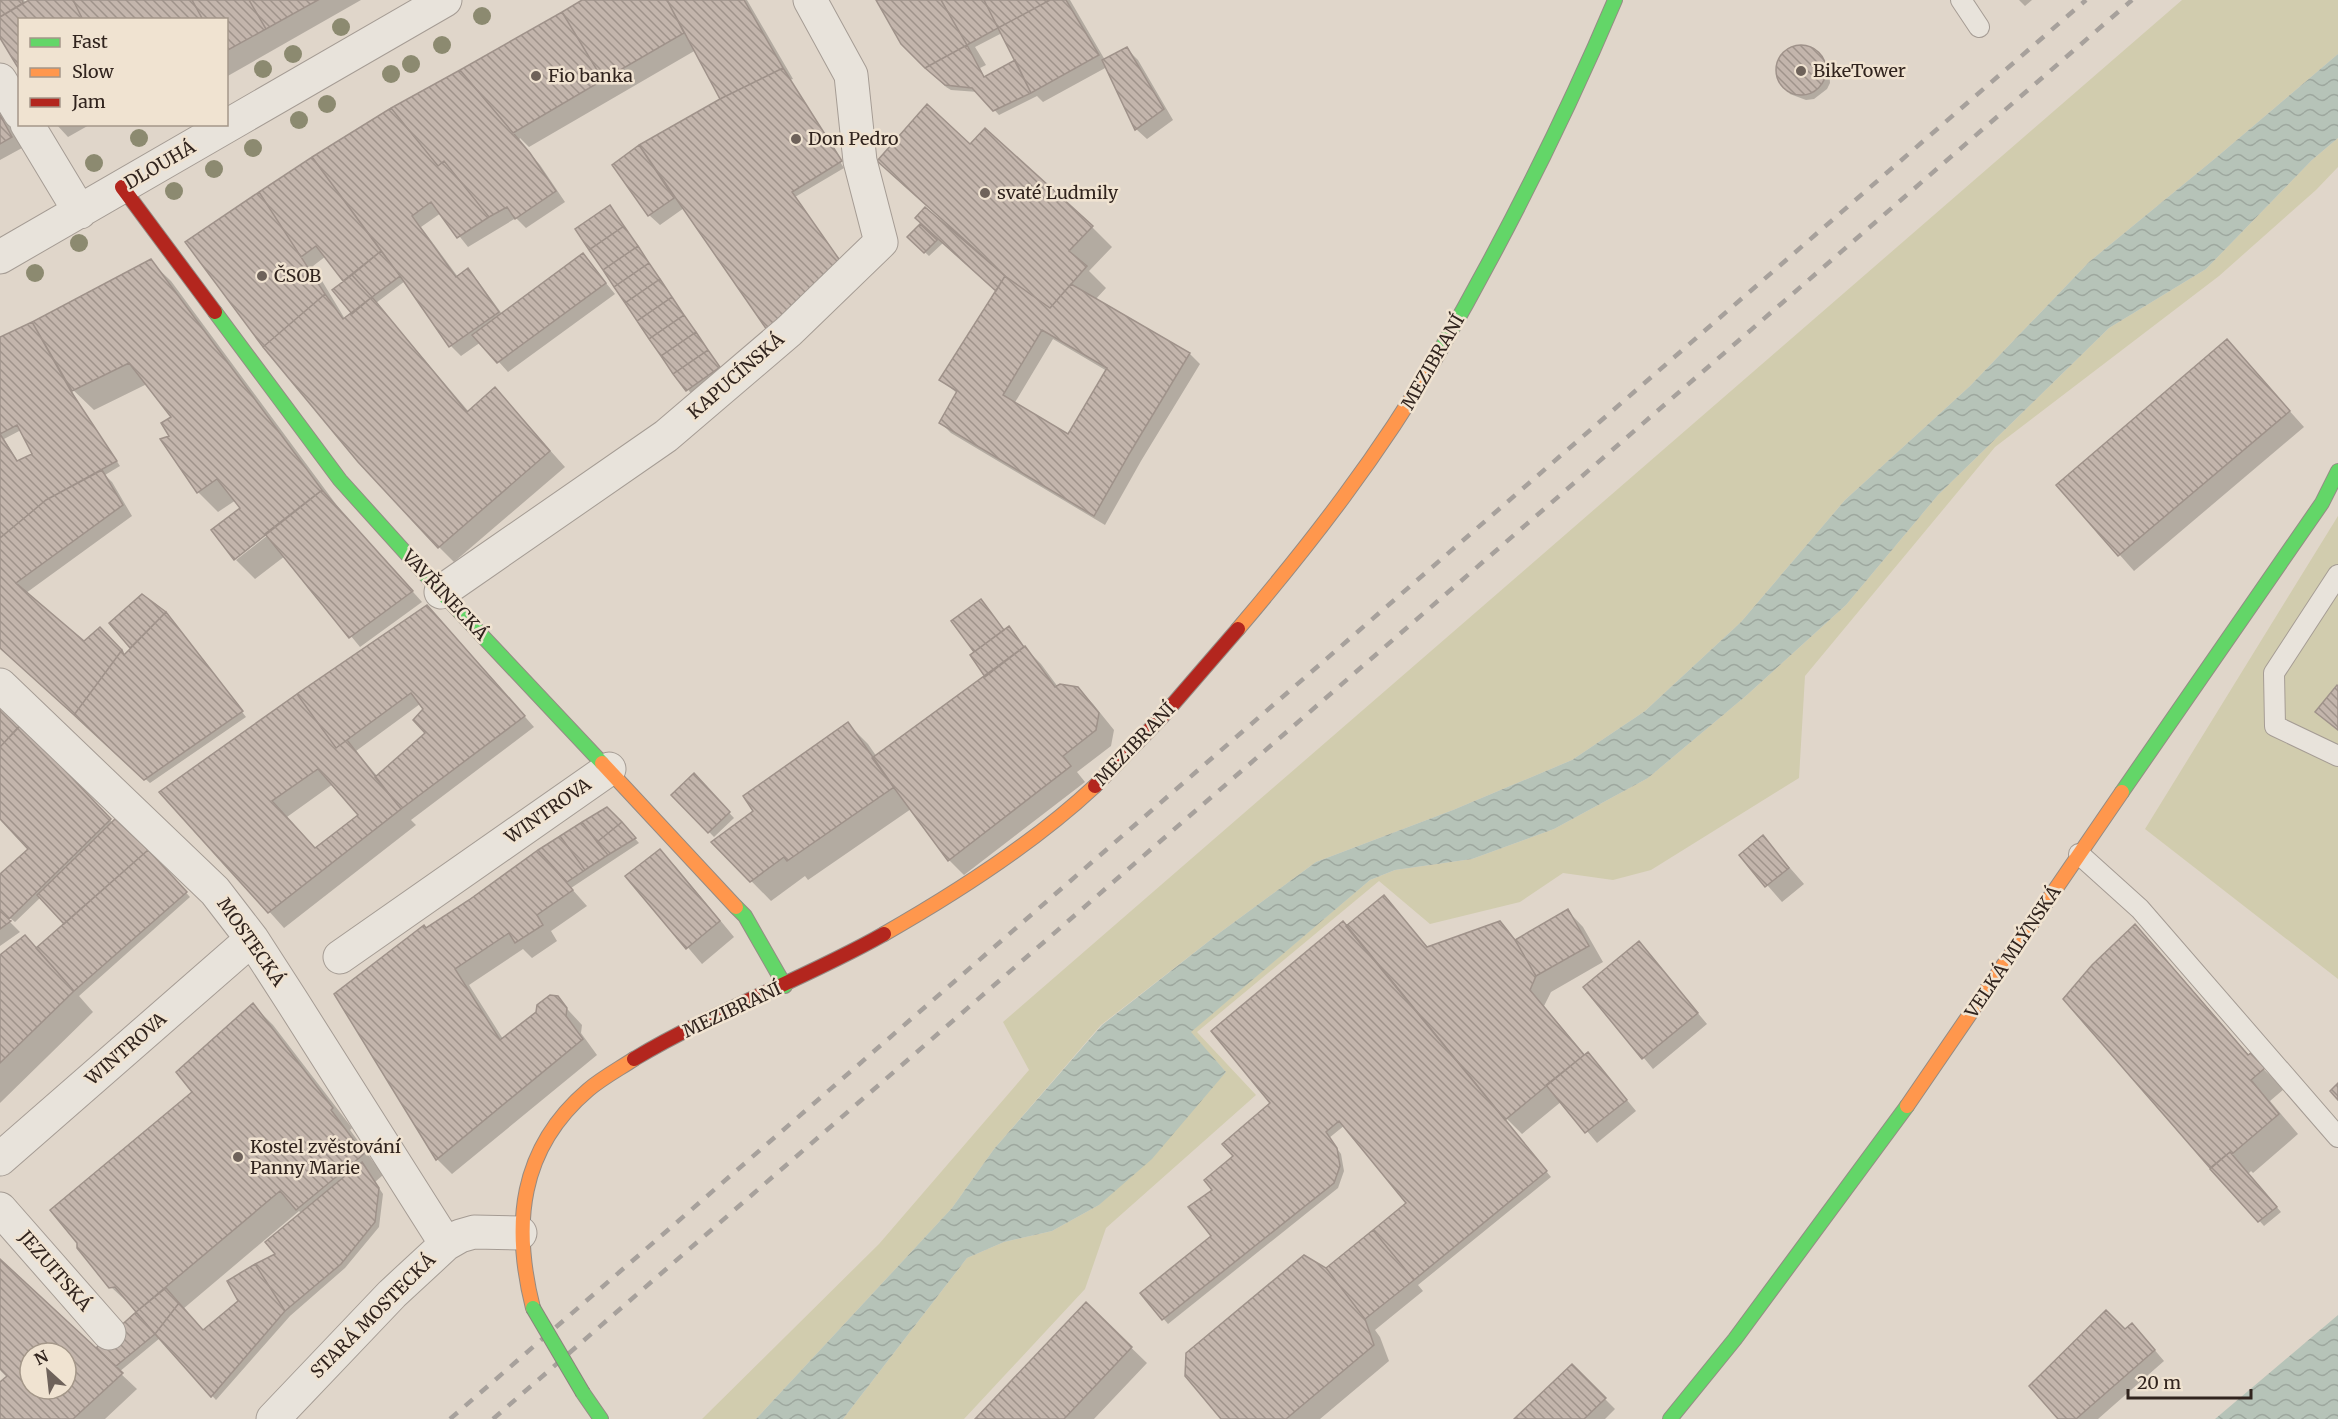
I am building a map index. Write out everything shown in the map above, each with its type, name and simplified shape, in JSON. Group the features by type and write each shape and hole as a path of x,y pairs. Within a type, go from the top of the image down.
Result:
{"street":[{"name":"DLOUHÁ","path":"228,126 445,0"},
{"name":"KAPUCÍNSKÁ","path":"441,592 666,436 789,331 880,242 860,161 851,75 810,0"},
{"name":"MEZIBRANÍ","path":"601,1419 556,1351 533,1308 526,1283 520,1233 521,1209 527,1183 548,1137 580,1097 599,1081 651,1049 862,947 917,915 1017,848 1085,794 1178,700 1262,602 1396,426 1484,276 1580,83 1615,0"},
{"path":"0,80 18,109"},
{"path":"28,126 80,212"},
{"name":"DLOUHÁ","path":"0,257 227,126"},
{"name":"VAVŘINECKÁ","path":"122,187 340,480 441,592 745,916 785,986"},
{"name":"VELKÁ MLÝNSKÁ","path":"1670,1419 1735,1339 1926,1080 2322,503 2338,471"},
{"name":"MOSTECKÁ","path":"0,685 215,891 252,939 446,1244"},
{"name":"WINTROVA","path":"340,957 609,769"},
{"name":"WINTROVA","path":"0,1159 252,939"},
{"name":"JEZUITSKÁ","path":"0,1209 110,1333"},
{"name":"STARÁ MOSTECKÁ","path":"273,1419 392,1294 446,1244 460,1236 474,1232 520,1233"}],"lane":[{"path":"1961,0 1979,27"},
{"path":"2338,575 2274,673 2275,726 2338,756"},
{"path":"2079,854 2140,909 2338,1137"}],"shaded area":[{"path":"2182,0 2338,0 2338,54 2089,262 1970,386 1845,500 1741,622 1645,711 1572,760 1453,810 1316,862 1218,934 1101,1025 994,1149 952,1208 756,1419 702,1419 879,1244 1029,1070 1003,1022"},
{"path":"2338,138 2338,167 2316,190 2219,276 1995,447 1805,676 1799,778 1651,870 1613,880 1563,873 1520,902 1430,924 1379,881 1197,1032 1256,1095 1106,1228 1085,1289 964,1419 843,1419 967,1258 1004,1242 1052,1231 1099,1205 1226,1072 1190,1032 1370,880 1395,870 1472,859 1554,829 1648,778 1747,695 1846,605 1938,495 2109,328 2206,269 2312,160"},
{"path":"2338,516 2338,979 2145,829"}],"water":[{"path":"2338,54 2338,138 2312,160 2206,269 2109,328 1938,495 1846,605 1747,695 1648,778 1554,829 1472,859 1395,870 1370,880 1191,1032 1226,1072 1152,1159 1099,1205 1052,1231 1004,1242 967,1258 843,1419 756,1419 952,1208 994,1149 1102,1025 1218,934 1316,862 1453,810 1572,760 1645,711 1741,622 1845,500 1970,386 2089,262"},
{"path":"2338,1315 2338,1419 2215,1419"}],"building":[{"path":"0,0 22,0 23,3 0,17"},
{"path":"29,0 73,0 82,18 18,18 18,68 0,38 0,17"},
{"path":"73,0 192,0 202,18 82,18"},
{"path":"192,0 249,0 266,29 228,50 228,18 202,18"},
{"path":"249,0 318,0 266,29"},
{"path":"582,0 667,0 684,33 603,80 562,12"},
{"path":"667,0 744,0 783,68 720,99"},
{"path":"876,0 941,0 967,45 925,68 901,44"},
{"path":"941,0 984,0 998,28 967,45"},
{"path":"984,0 1050,0 998,28"},
{"path":"1050,0 1066,0 1099,55 1031,93 998,28"},
{"path":"562,12 603,80 513,133 460,70"},
{"path":"967,45 984,77 1015,60 1031,93 993,111 972,88 945,85 925,68"},
{"name":"BikeTower","path":"1806,45 1819,52 1825,60 1825,80 1819,88 1811,94 1796,95 1783,88 1777,80 1776,65 1783,52 1791,46"},
{"path":"1127,47 1164,109 1135,130 1102,60"},
{"path":"783,68 842,161 792,192 841,262 767,330 639,145 720,99"},
{"path":"460,70 530,153 556,191 515,219 507,207 489,217 444,161 438,166 391,108"},
{"name":"svaté Ludmily","path":"927,104 970,144 985,128 1093,226 1069,251 1087,266 1050,308 1005,276 877,161"},
{"path":"391,108 438,166 444,161 489,217 457,238 431,202 412,216 456,277 468,268 499,312 449,347 312,157"},
{"path":"0,115 12,137 0,144"},
{"path":"639,145 674,198 648,216 612,165"},
{"path":"312,157 381,251 343,281 316,246 301,257 259,192"},
{"name":"ČSOB","path":"259,192 325,294 263,347 185,242"},
{"path":"610,205 624,226 589,250 575,229"},
{"path":"925,207 1005,276 996,291 915,218"},
{"path":"920,224 937,240 924,253 907,237"},
{"path":"624,226 638,246 603,270 589,250"},
{"path":"638,246 649,263 614,287 603,270"},
{"path":"381,251 400,276 372,297 352,275"},
{"path":"583,253 606,283 497,363 472,335"},
{"path":"151,259 322,490 234,560 211,530 240,508 217,479 197,493 160,439 169,436 161,423 171,417 129,363 72,391 32,322"},
{"path":"649,263 660,279 625,303 614,287"},
{"path":"352,275 372,297 352,314 332,290"},
{"path":"1005,276 1050,308 1071,284 1190,353 1094,516 939,423 957,391 939,380","holes":["1042,330 1107,368 1068,434 1003,395"]},
{"path":"660,279 672,297 637,321 625,303"},
{"path":"325,294 343,319 372,297 467,412 495,387 550,451 438,548 358,462 263,347"},
{"path":"672,297 684,315 649,339 637,321"},
{"path":"684,315 696,332 661,356 649,339"},
{"path":"32,322 72,393 117,461 46,500 0,538 0,337","holes":["17,425 32,454 17,461 0,434"]},
{"path":"696,332 708,350 673,374 661,356"},
{"path":"2227,339 2290,411 2118,556 2056,485"},
{"path":"708,350 720,367 686,391 673,374"},
{"path":"102,470 123,505 16,583 84,641 100,627 122,650 74,715 0,648 0,538 46,500"},
{"path":"322,490 413,591 349,638 265,534"},
{"path":"142,594 166,612 130,648 109,623"},
{"path":"981,599 1004,630 974,652 951,621"},
{"path":"427,605 525,716 401,809 375,777 425,733 413,720 423,709 411,693 336,748 297,694"},
{"path":"166,612 243,711 144,780 74,715 122,650 124,655"},
{"path":"1009,626 1024,647 985,677 970,655"},
{"path":"1025,646 1055,687 1060,684 1078,687 1099,713 1096,730 1063,756 1071,766 948,861 872,758"},
{"path":"2338,686 2338,730 2315,712"},
{"path":"297,694 336,748 347,740 401,809 268,913 159,792","holes":["318,769 358,815 315,848 272,801"]},
{"path":"0,706 20,726 0,747"},
{"path":"848,722 894,787 787,861 784,857 750,882 711,842 753,811 743,796"},
{"path":"21,724 111,819 9,919 0,911 0,874 28,849 0,819 0,747"},
{"path":"694,773 730,812 708,833 671,795"},
{"path":"607,807 622,822 597,842 582,822"},
{"path":"115,819 148,850 64,924 37,895"},
{"path":"582,822 608,855 585,870 560,836"},
{"path":"622,822 636,838 608,855 597,842"},
{"path":"1763,835 1789,868 1765,887 1739,855"},
{"path":"560,836 585,870 567,882 538,850"},
{"path":"660,849 720,921 686,949 625,876"},
{"path":"148,850 187,892 74,991 36,948"},
{"path":"538,850 573,890 537,915 543,925 515,943 509,933 455,969 500,1040 536,1012 537,1005 550,995 558,996 567,1008 566,1016 583,1039 436,1160 334,994 424,925 426,928 469,900"},
{"path":"1384,895 1427,947 1500,921 1515,940 1536,976 1530,990 1584,1055 1505,1120 1346,926"},
{"path":"1568,909 1589,946 1536,976 1515,940"},
{"path":"0,911 11,921 0,929"},
{"path":"1343,921 1547,1171 1414,1280 1373,1230 1406,1203 1339,1121 1326,1132 1337,1148 1340,1166 1334,1183 1162,1320 1140,1293 1211,1236 1188,1207 1212,1190 1204,1180 1233,1156 1222,1144 1270,1103 1211,1031"},
{"path":"2135,924 2248,1055 2251,1053 2265,1068 2251,1080 2279,1114 2232,1154 2230,1152 2210,1168 2063,999 2092,965"},
{"path":"25,935 74,991 0,1063 0,955"},
{"path":"1639,941 1698,1013 1642,1059 1583,987"},
{"name":"Kostel zvěstování Panny Marie","path":"253,1003 333,1108 331,1110 364,1154 296,1210 280,1191 136,1312 115,1287 109,1288 50,1210 192,1092 176,1072"},
{"path":"1588,1052 1627,1100 1585,1133 1546,1085"},
{"path":"2338,1083 2338,1100 2330,1091"},
{"path":"2230,1152 2277,1207 2258,1222 2210,1169"},
{"path":"362,1162 379,1188 375,1222 341,1264 285,1311 255,1264 275,1254 265,1242"},
{"path":"1373,1230 1414,1280 1365,1319 1326,1268"},
{"path":"1304,1255 1326,1268 1365,1319 1374,1345 1286,1419 1221,1419 1185,1376 1186,1353"},
{"path":"0,1259 123,1373 73,1419 0,1419 0,1382 7,1376 0,1369"},
{"path":"255,1264 285,1311 211,1397 155,1334 179,1303 203,1330 238,1301 227,1281"},
{"path":"166,1288 179,1303 155,1334 136,1312"},
{"path":"1086,1302 1132,1347 1064,1419 975,1419"},
{"path":"2106,1310 2125,1329 2132,1323 2155,1350 2076,1419 2058,1419 2029,1386"},
{"path":"136,1312 155,1334 116,1366 96,1348"},
{"path":"1572,1364 1606,1398 1584,1419 1514,1419"}],"railway":[{"path":"450,1419 2086,0"},
{"path":"493,1419 2132,0"}],"traffic: fast":[{"path":"1437,356 1531,181 1575,91 1615,0"},
{"path":"215,312 340,480 441,592 602,763"},
{"path":"2122,792 2322,503 2338,471"},
{"path":"736,907 745,916 785,986"},
{"path":"1670,1419 1735,1339 1907,1106"},
{"path":"533,1308 583,1393"},
{"path":"583,1393 601,1419"}],"traffic: slow":[{"path":"1238,629 1344,497 1392,428 1437,356"},
{"path":"602,763 736,907"},
{"path":"884,934 994,866 1095,786"},
{"path":"1907,1106 2122,792"},
{"path":"533,1308 523,1247 523,1218 527,1190 535,1163 547,1137 565,1113 593,1086 634,1059"}],"traffic: jam":[{"path":"122,187 215,312"},
{"path":"1095,786 1161,718 1238,629"},
{"path":"634,1059 695,1026 884,934"}],"place":[{"name":"BikeTower","path":"1801,71"},
{"name":"Fio banka","path":"536,76"},
{"name":"Don Pedro","path":"796,139"},
{"name":"svaté Ludmily","path":"985,193"},
{"name":"ČSOB","path":"262,276"},
{"name":"Kostel zvěstování Panny Marie","path":"238,1157"}]}
